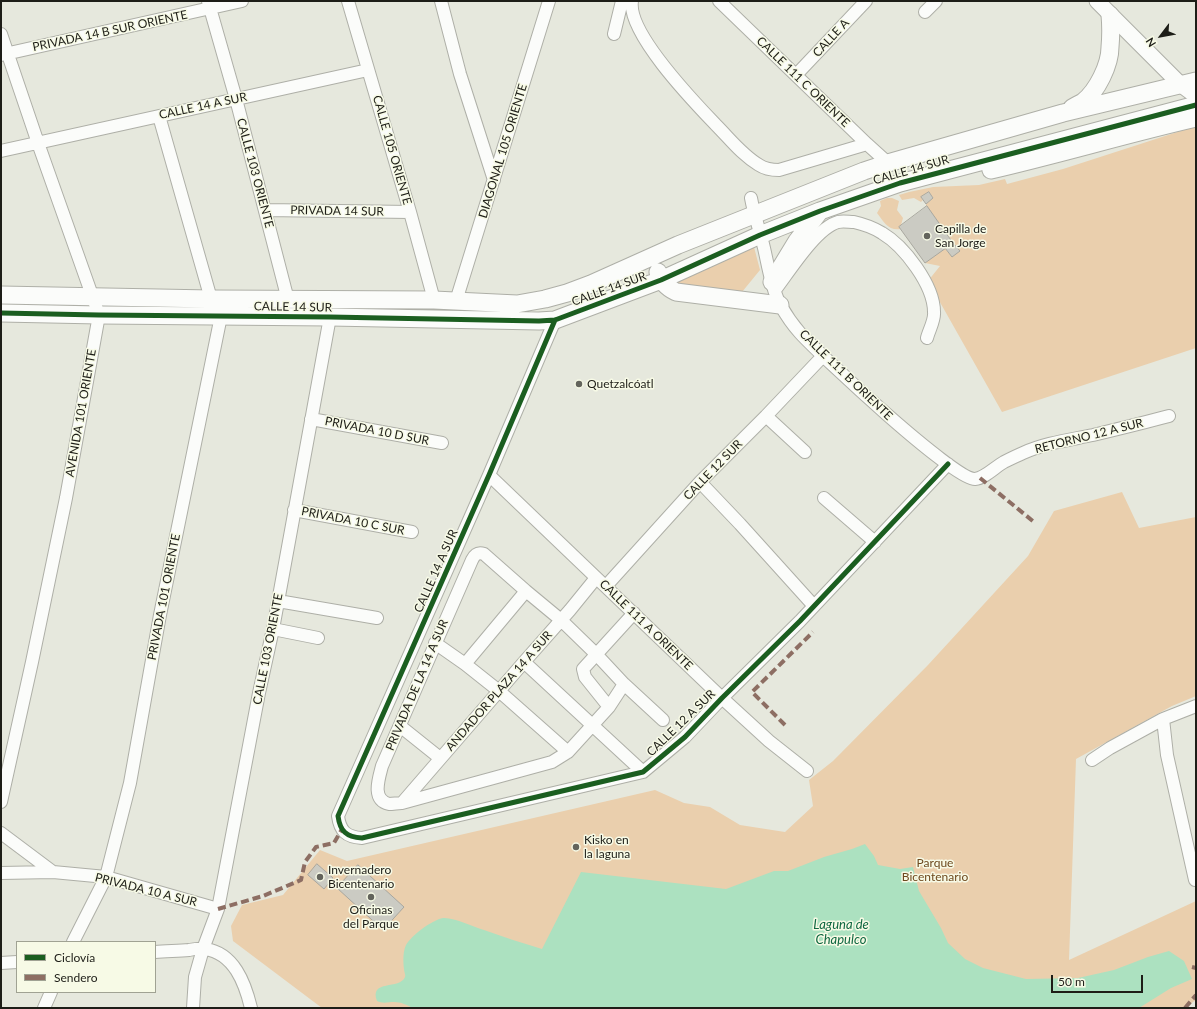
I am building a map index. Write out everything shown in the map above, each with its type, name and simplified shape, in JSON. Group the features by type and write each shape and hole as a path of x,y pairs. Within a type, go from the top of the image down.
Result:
{"main road":[{"path":"1063,113 1083,102 1093,91 1102,77 1110,48 1110,15"},
{"name":"CALLE 14 SUR","path":"1,295 288,300 434,300 517,304 545,299 591,284 678,245 888,163 1063,113 1188,82"},
{"name":"CALLE 14 SUR","path":"1,313 99,316 555,320 661,280 760,235 820,211 900,182 1196,105"},
{"path":"946,170 968,174 992,170 1056,155 1196,118"},
{"path":"653,257 661,280 670,289 676,292 776,293 796,241 820,211"}],"street":[{"name":"PRIVADA 14 B SUR ORIENTE","path":"4,54 209,5 242,1"},
{"name":"CALLE 105 ORIENTE","path":"348,1 410,212 434,300"},
{"path":"441,1 460,74 494,180"},
{"name":"DIAGONAL 105 ORIENTE","path":"456,301 549,1"},
{"name":"CALLE 111 C ORIENTE","path":"720,1 888,163"},
{"name":"CALLE A","path":"796,75 866,1"},
{"path":"925,12 936,1"},
{"path":"1097,1 1110,15 1188,82 1196,96"},
{"path":"614,34 629,2"},
{"path":"629,2 638,26 658,59 683,91 742,152 759,165 768,170 779,170 867,144"},
{"name":"CALLE 103 ORIENTE","path":"209,5 236,99 288,300"},
{"name":"AVENIDA 101 ORIENTE","path":"1,34 4,54 38,143 99,316 66,498 1,802"},
{"name":"CALLE 14 A SUR","path":"1,151 368,70"},
{"path":"159,116 212,299"},
{"name":"CALLE 111 B ORIENTE","path":"751,198 754,215 776,293 799,332 823,356 897,423 948,464"},
{"name":"PRIVADA 14 SUR","path":"265,210 410,212"},
{"path":"776,293 810,243 820,234 839,222 858,223 882,233 894,242 910,259 923,277 929,290 935,312 927,338"},
{"name":"PRIVADA 101 ORIENTE","path":"74,941 106,877 130,783 162,607 221,316"},
{"name":"CALLE 103 ORIENTE","path":"193,1008 195,977 203,949 218,909 273,629 330,317"},
{"name":"CALLE 14 A SUR","path":"342,829 338,816 489,475 555,320"},
{"name":"CALLE 12 SUR","path":"606,586 700,482 823,356"},
{"path":"766,416 805,452"},
{"name":"RETORNO 12 A SUR","path":"948,464 969,478 980,478 1003,462 1047,444 1119,429 1169,416"},
{"name":"PRIVADA 10 D SUR","path":"311,419 442,443"},
{"name":"CALLE 12 A SUR","path":"342,829 347,834 362,838 643,772 685,737 814,606 948,464"},
{"name":"CALLE 111 A ORIENTE","path":"489,475 722,698 770,741 807,771"},
{"path":"700,482 814,606"},
{"path":"824,498 875,542"},
{"name":"PRIVADA 10 C SUR","path":"294,510 412,532"},
{"name":"PRIVADA DE LA 14 A SUR","path":"402,803 390,804 384,802 379,796 377,790 382,766 474,555 478,553 484,554 526,591"},
{"name":"ANDADOR PLAZA 14 A SUR","path":"402,803 596,578"},
{"path":"465,664 526,591 561,620 624,684 663,720"},
{"path":"278,601 377,618"},
{"path":"609,707 585,676 583,671 584,667 634,613"},
{"path":"273,629 318,638"},
{"path":"436,643 499,691 568,752"},
{"path":"524,662 643,772"},
{"path":"402,803 547,764 568,752 609,707 624,684"},
{"path":"1092,760 1110,748 1163,719 1196,706"},
{"path":"1163,719 1167,755 1195,880"},
{"path":"400,726 440,758"},
{"path":"1,833 53,872"},
{"name":"PRIVADA 10 A SUR","path":"1,873 53,872 106,877 218,909"},
{"path":"156,952 203,949 223,955 237,971 252,1008"},
{"path":"1,963 16,962"},
{"path":"44,1008 50,993"}],"green space":[{"path":"1196,126 1196,348 1002,412 928,281 940,266 925,263 945,248 950,254 956,246 926,206 926,204 933,198 929,192 921,197 923,200 921,202 914,198 902,200 899,195 933,187 979,185 1005,179 1007,184 1063,169"},
{"path":"887,198 892,198 899,201 897,210 903,218 899,227 901,229 893,229 884,223 877,213 881,206 880,201"},
{"path":"754,247 760,270 742,292 670,284"},
{"name":"Parque Bicentenario","path":"1122,492 1139,528 1196,517 1196,696 1172,706 1076,759 1069,960 1196,901 1196,1000 1184,1008 322,1008 233,941 231,926 242,905 283,895 320,850 347,861 655,790 684,803 710,807 740,825 785,832 813,806 809,780 833,761 928,665 1028,556 1054,511"}],"water":[{"name":"Laguna de Chapulco","path":"865,844 874,856 878,865 900,869 913,867 919,891 948,943 965,959 983,968 1026,979 1078,978 1114,970 1169,951 1184,961 1192,979 1171,988 1139,1008 413,1008 394,1002 383,1003 377,1001 377,990 381,987 402,981 405,977 403,963 406,945 423,928 438,919 447,918 458,921 542,949 581,872 726,889 774,871 788,871 824,857"}],"building":[{"path":"929,192 933,198 926,204 921,197"},
{"name":"Capilla de San Jorge","path":"927,206 953,243 925,263 899,227"},
{"path":"953,243 960,251 952,257 945,248"},
{"name":"Invernadero Bicentenario","path":"317,864 333,878 324,889 308,875"},
{"name":"Oficinas del Parque","path":"358,865 404,907 383,930 337,888"}],"marked path":[{"path":"980,478 1034,522"},
{"path":"785,725 752,692 813,632"},
{"path":"218,909 263,896 301,880 305,862 316,847 334,843 342,829"},
{"path":"1192,967 1196,968"},
{"path":"1185,1008 1196,995"}],"cycle path":[{"path":"1,313 539,321 555,320 661,280 760,235 820,211 900,183 1196,105"},
{"path":"555,320 489,475 338,816 340,826 348,835 362,838 643,772 685,737 800,621 948,464"}],"place":[{"name":"Capilla de San Jorge","path":"927,236"},
{"name":"Quetzalcóatl","path":"579,384"},
{"name":"Kisko en la laguna","path":"576,847"},
{"name":"Invernadero Bicentenario","path":"320,877"},
{"name":"Oficinas del Parque","path":"371,897"}]}
